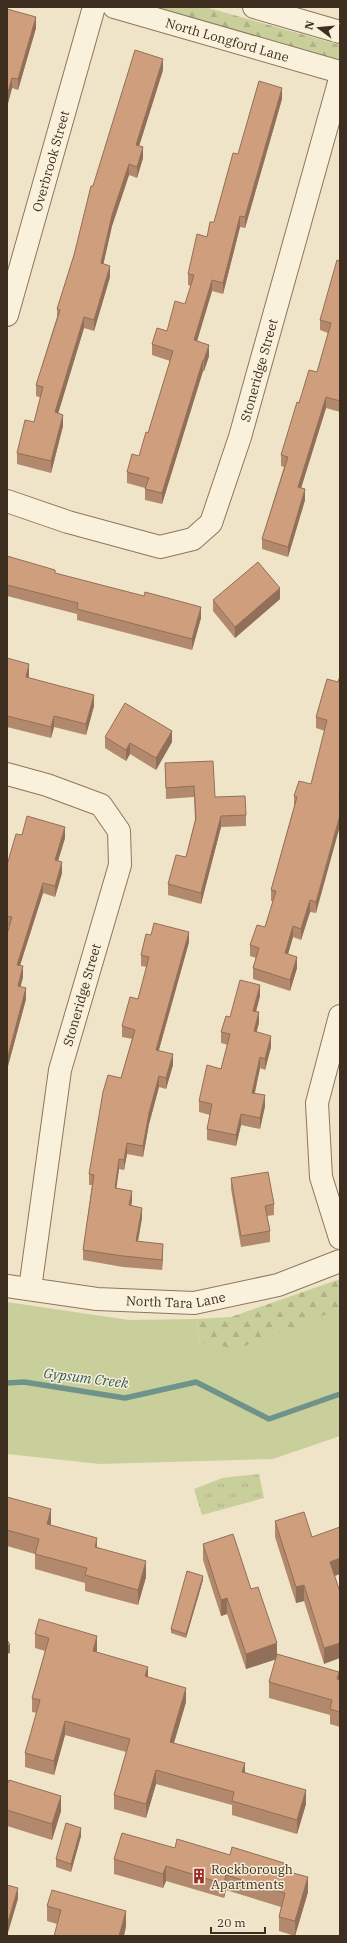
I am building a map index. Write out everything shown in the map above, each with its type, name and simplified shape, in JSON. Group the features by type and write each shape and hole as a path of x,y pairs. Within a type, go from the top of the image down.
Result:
{"street":[{"name":"Overbrook Street","path":"7,315 94,7"},
{"name":"North Longford Lane","path":"114,7 340,72"},
{"path":"254,7 340,32"},
{"name":"Stoneridge Street","path":"7,501 78,525 160,547 193,539 212,523 240,437 340,79"},
{"name":"Stoneridge Street","path":"7,774 47,785 101,805 119,831 120,865 60,1070 30,1289"},
{"path":"340,1016 317,1103 321,1177 340,1238"},
{"name":"North Tara Lane","path":"7,1286 97,1299 194,1302 278,1285 340,1261"}],"green space":[{"path":"141,7 205,7 340,45 340,65"},
{"path":"340,1279 340,1309 237,1349 200,1342 196,1319 231,1317"},
{"path":"7,1302 129,1320 196,1319 200,1342 340,1309 340,1436 273,1459 100,1464 7,1454"},
{"path":"259,1474 264,1498 202,1515 194,1489 222,1478"}],"building":[{"path":"7,9 36,17 18,79 12,78 7,96"},
{"path":"135,50 163,59 136,145 143,147 137,167 129,164 112,215 101,263 110,266 94,320 84,317 55,412 63,415 51,461 17,453 25,420 34,422 43,387 36,385 60,310 57,309 74,255 91,186 93,186"},
{"path":"259,81 282,88 245,217 240,216 223,283 212,280 194,340 209,345 162,493 145,489 149,478 127,472 132,454 139,456 146,432 148,433 173,351 152,344 157,328 167,331 175,301 185,304 194,275 188,274 197,234 207,237 210,222 214,222 233,153 238,154"},
{"path":"337,260 340,261 340,401 326,397 298,487 305,489 288,547 262,539 288,457 281,455 297,402 299,403 309,370 317,372 331,323 320,320"},
{"path":"7,556 55,570 55,573 144,596 145,592 201,607 192,639 77,609 78,603 7,585"},
{"path":"258,562 280,588 235,627 213,600"},
{"path":"7,658 29,664 26,677 94,695 86,724 54,716 51,727 7,716"},
{"path":"340,676 340,815 316,902 310,900 301,929 293,926 285,953 297,957 290,980 253,968 259,948 250,945 257,925 265,927 276,891 271,890 297,797 294,796 299,781 311,784 327,720 316,717 327,679 338,682"},
{"path":"125,703 172,731 156,758 130,743 126,750 105,737"},
{"path":"213,761 215,797 245,796 246,815 221,816 201,893 168,884 176,855 186,857 196,818 194,786 166,788 165,763"},
{"path":"27,816 65,827 55,860 62,862 55,886 43,883 17,965 23,966 18,986 26,988 8,1056 7,934 12,917 7,916 7,865 16,834 22,835"},
{"path":"154,923 189,932 156,1050 173,1054 166,1078 159,1076 149,1113 143,1146 127,1143 124,1160 119,1159 115,1188 132,1191 129,1205 142,1208 136,1241 163,1244 162,1260 83,1250 94,1175 89,1174 103,1092 108,1075 121,1078 135,1030 122,1026 130,997 138,999 149,957 141,955 146,934 151,935"},
{"path":"240,980 260,985 253,1011 259,1012 254,1031 271,1036 265,1059 260,1057 252,1093 265,1095 260,1118 241,1114 236,1135 207,1129 212,1104 199,1101 207,1065 221,1069 230,1034 221,1032 226,1016 230,1017"},
{"path":"268,1172 274,1204 265,1206 270,1231 241,1236 231,1178"},
{"path":"7,1497 51,1509 47,1524 97,1538 95,1547 146,1561 138,1590 85,1575 87,1568 35,1554 39,1539 7,1530"},
{"path":"304,1512 312,1537 340,1527 340,1558 330,1562 340,1592 340,1643 324,1648 304,1585 296,1587 275,1521"},
{"path":"233,1534 251,1589 258,1587 277,1643 246,1654 227,1598 221,1600 203,1544"},
{"path":"187,1571 203,1576 186,1634 171,1629"},
{"path":"39,1619 97,1636 93,1651 148,1667 145,1676 186,1688 170,1742 245,1763 242,1772 306,1790 297,1820 232,1801 234,1792 156,1770 146,1804 114,1795 130,1739 65,1721 54,1761 25,1753 40,1700 32,1698 49,1638 35,1634"},
{"path":"277,1654 339,1672 337,1679 340,1680 340,1712 330,1709 332,1700 269,1682"},
{"path":"9,1780 61,1796 52,1824 7,1810 7,1785"},
{"path":"66,1823 81,1828 71,1864 56,1859"},
{"path":"122,1833 175,1848 177,1839 230,1855 232,1847 284,1863 282,1870 308,1877 295,1921 279,1917 285,1893 226,1875 224,1884 166,1866 163,1874 114,1859"},
{"path":"7,1885 18,1888 7,1925"},
{"path":"52,1890 126,1911 119,1936 54,1936 61,1910 47,1906"}],"waterway":[{"name":"Gypsum Creek","path":"7,1383 24,1382 125,1398 196,1382 269,1419 340,1394"}],"place":[{"name":"Rockborough Apartments","path":"199,1876"}]}
